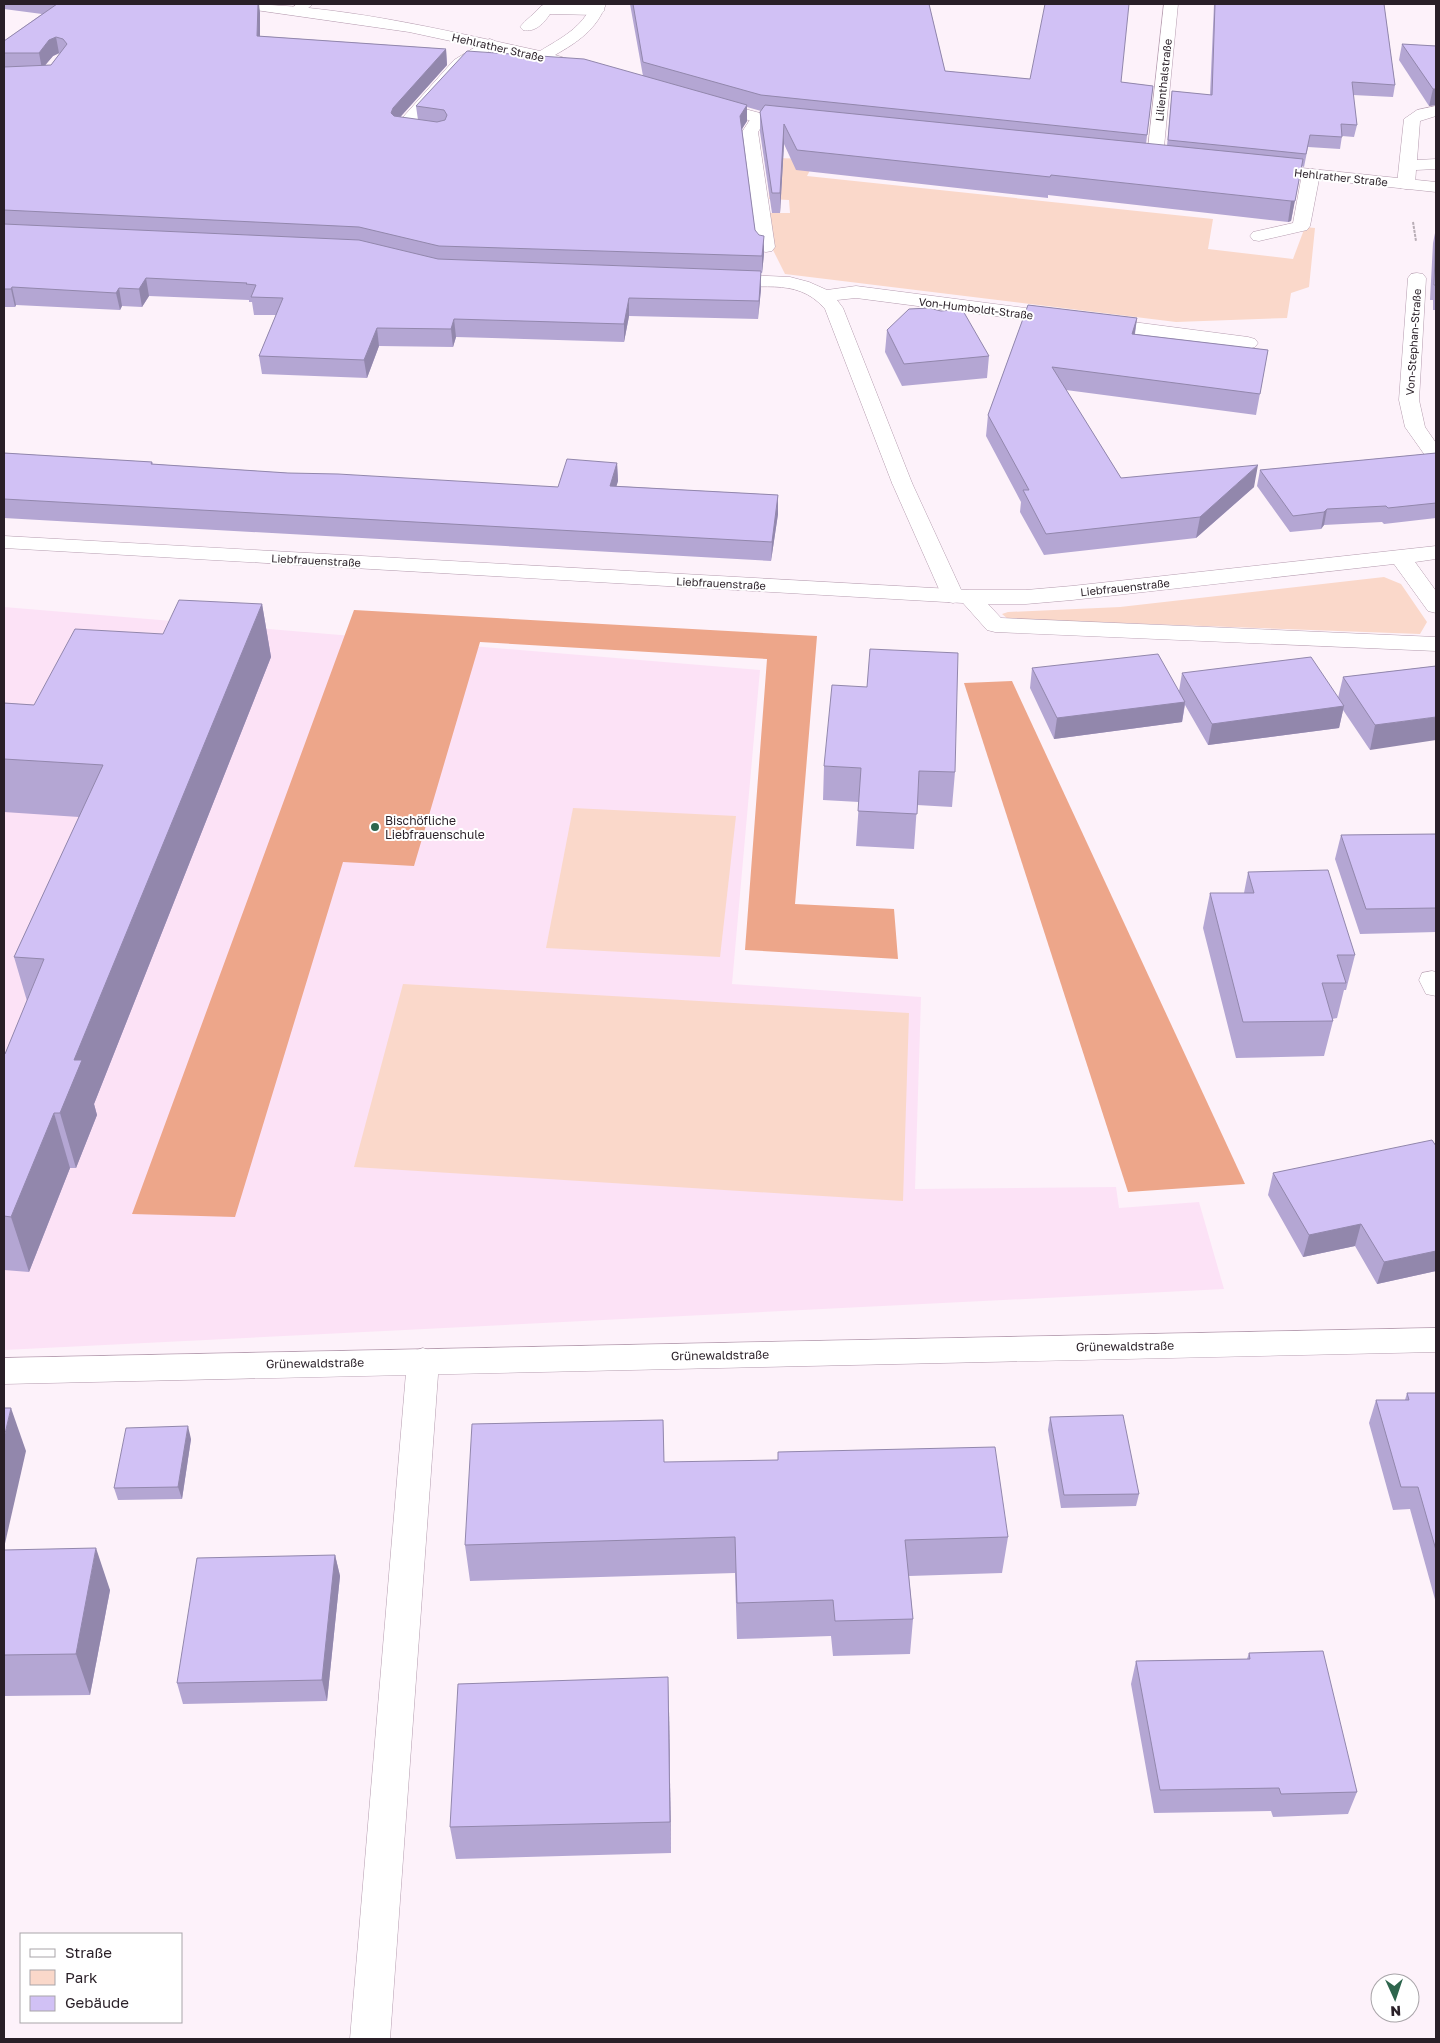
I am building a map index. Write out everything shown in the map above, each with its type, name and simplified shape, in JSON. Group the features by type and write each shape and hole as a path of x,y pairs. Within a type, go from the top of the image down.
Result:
{"street":[{"name":"Hehlrather Straße","path":"241,4 301,8 409,26 542,56 593,72"},
{"name":"Lilienthalstraße","path":"1155,157 1171,4"},
{"path":"528,27 539,19 546,9 598,7 587,28 542,56"},
{"path":"439,132 402,128 460,64 490,44"},
{"path":"694,100 759,118 816,124"},
{"path":"1406,184 1412,119 1423,113 1436,111"},
{"path":"759,118 750,132 766,247"},
{"path":"1136,155 1175,159"},
{"path":"1409,165 1436,164"},
{"name":"Hehlrather Straße","path":"1252,168 1436,187"},
{"path":"1260,236 1301,226 1311,174"},
{"name":"Von-Stephan-Straße","path":"1417,278 1409,400 1415,427 1436,457"},
{"path":"704,280 783,282 808,288 823,296 834,308 902,483 961,597 995,625 1436,644"},
{"name":"Von-Humboldt-Straße","path":"823,296 856,292 1248,343"},
{"name":"Liebfrauenstraße","path":"4,542 961,597 1026,597 1072,593 1436,553"},
{"path":"1400,557 1436,606"},
{"name":"Grünewaldstraße","path":"4,1370 1436,1340"},
{"path":"370,2039 424,1361"}],"shaded area":[{"name":"Bischöfliche Liebfrauenschule","path":"4,607 760,670 732,984 921,997 915,1189 1116,1187 1119,1208 1199,1202 1224,1289 4,1350"},
{"path":"354,610 817,636 795,904 894,909 898,959 745,950 767,659 480,642 414,866 343,862 235,1217 132,1214"},
{"path":"1012,681 1245,1184 1128,1192 964,683"}],"green space":[{"path":"774,158 816,159 807,176 1213,219 1208,249 1293,259 1305,227 1315,228 1309,287 1291,293 1287,318 1176,322 785,274 771,246 768,213 790,213 789,200 769,199 768,165"},
{"path":"1384,577 1401,584 1427,622 1420,634 1008,619 1002,614 1008,612 1120,607"},
{"path":"573,808 736,816 720,957 546,948"},
{"path":"403,984 909,1013 903,1201 354,1167"}],"building":[{"path":"57,4 258,4 257,36 446,49 393,108 391,113 394,116 437,122 445,120 447,115 444,110 416,106 467,51 584,59 747,105 740,116 755,230 759,235 764,236 762,256 439,246 359,227 4,210 4,67 51,65 67,44 63,39 56,37 49,40 39,53 4,53 4,41"},
{"path":"633,4 929,4 945,71 1030,79 1045,4 1129,4 1121,82 1153,86 1147,135 761,95 643,62"},
{"path":"1215,4 1384,4 1395,85 1352,82 1357,125 1341,124 1342,137 1310,135 1306,154 1168,140 1172,91 1212,95"},
{"path":"1402,44 1436,46 1436,89 1433,89"},
{"path":"765,105 1303,159 1295,201 1291,201 797,150 784,124 780,193 772,193 760,112"},
{"path":"4,224 359,240 438,259 761,271 759,301 629,298 624,324 454,319 451,329 377,328 364,360 259,356 283,298 251,297 256,285 247,283 146,278 139,289 119,288 116,293 12,287 11,289 4,289"},
{"path":"1436,228 1436,285 1434,285"},
{"path":"1028,305 1137,318 1132,334 1268,350 1260,394 1052,367 1121,478 1258,465 1200,517 1046,534 1023,490 1029,490 988,415"},
{"path":"929,308 941,311 962,309 989,356 904,364 887,330 909,309"},
{"path":"4,453 288,473 338,474 558,487 567,459 617,463 610,486 778,495 772,542 4,499"},
{"path":"1436,453 1436,503 1388,508 1386,506 1327,509 1324,512 1293,516 1260,470"},
{"path":"179,600 262,604 74,1060 82,1060 60,1113 54,1113 11,1217 4,1216 4,1054 44,959 14,957 103,765 4,759 4,703 34,705 75,629 163,634"},
{"path":"870,649 958,653 955,772 919,771 917,814 858,811 861,768 824,766 832,685 867,687"},
{"path":"1158,654 1185,702 1057,718 1032,668"},
{"path":"1311,657 1344,706 1212,724 1182,673"},
{"path":"1436,666 1436,717 1375,725 1343,677"},
{"path":"1436,834 1436,908 1366,909 1341,835"},
{"path":"1328,870 1355,955 1337,955 1346,983 1322,983 1333,1021 1243,1022 1210,893 1254,893 1248,872"},
{"path":"1432,1140 1436,1146 1436,1251 1384,1262 1361,1224 1309,1235 1273,1173"},
{"path":"1407,1393 1436,1393 1436,1550 1418,1487 1401,1487 1376,1400 1409,1400"},
{"path":"4,1408 11,1408 4,1438"},
{"path":"1123,1415 1139,1494 1064,1495 1050,1417"},
{"path":"663,1420 664,1462 778,1460 778,1452 995,1447 1008,1537 905,1540 913,1619 835,1621 833,1600 737,1603 735,1537 465,1545 472,1424"},
{"path":"188,1426 178,1487 114,1488 126,1428"},
{"path":"96,1548 76,1654 4,1655 4,1550"},
{"path":"335,1555 322,1680 177,1683 197,1558"},
{"path":"1323,1651 1357,1792 1281,1794 1279,1788 1160,1790 1136,1661 1250,1659 1249,1653"},
{"path":"668,1677 670,1822 450,1827 458,1684"}],"place":[{"name":"Bischöfliche Liebfrauenschule","path":"375,827"}]}
